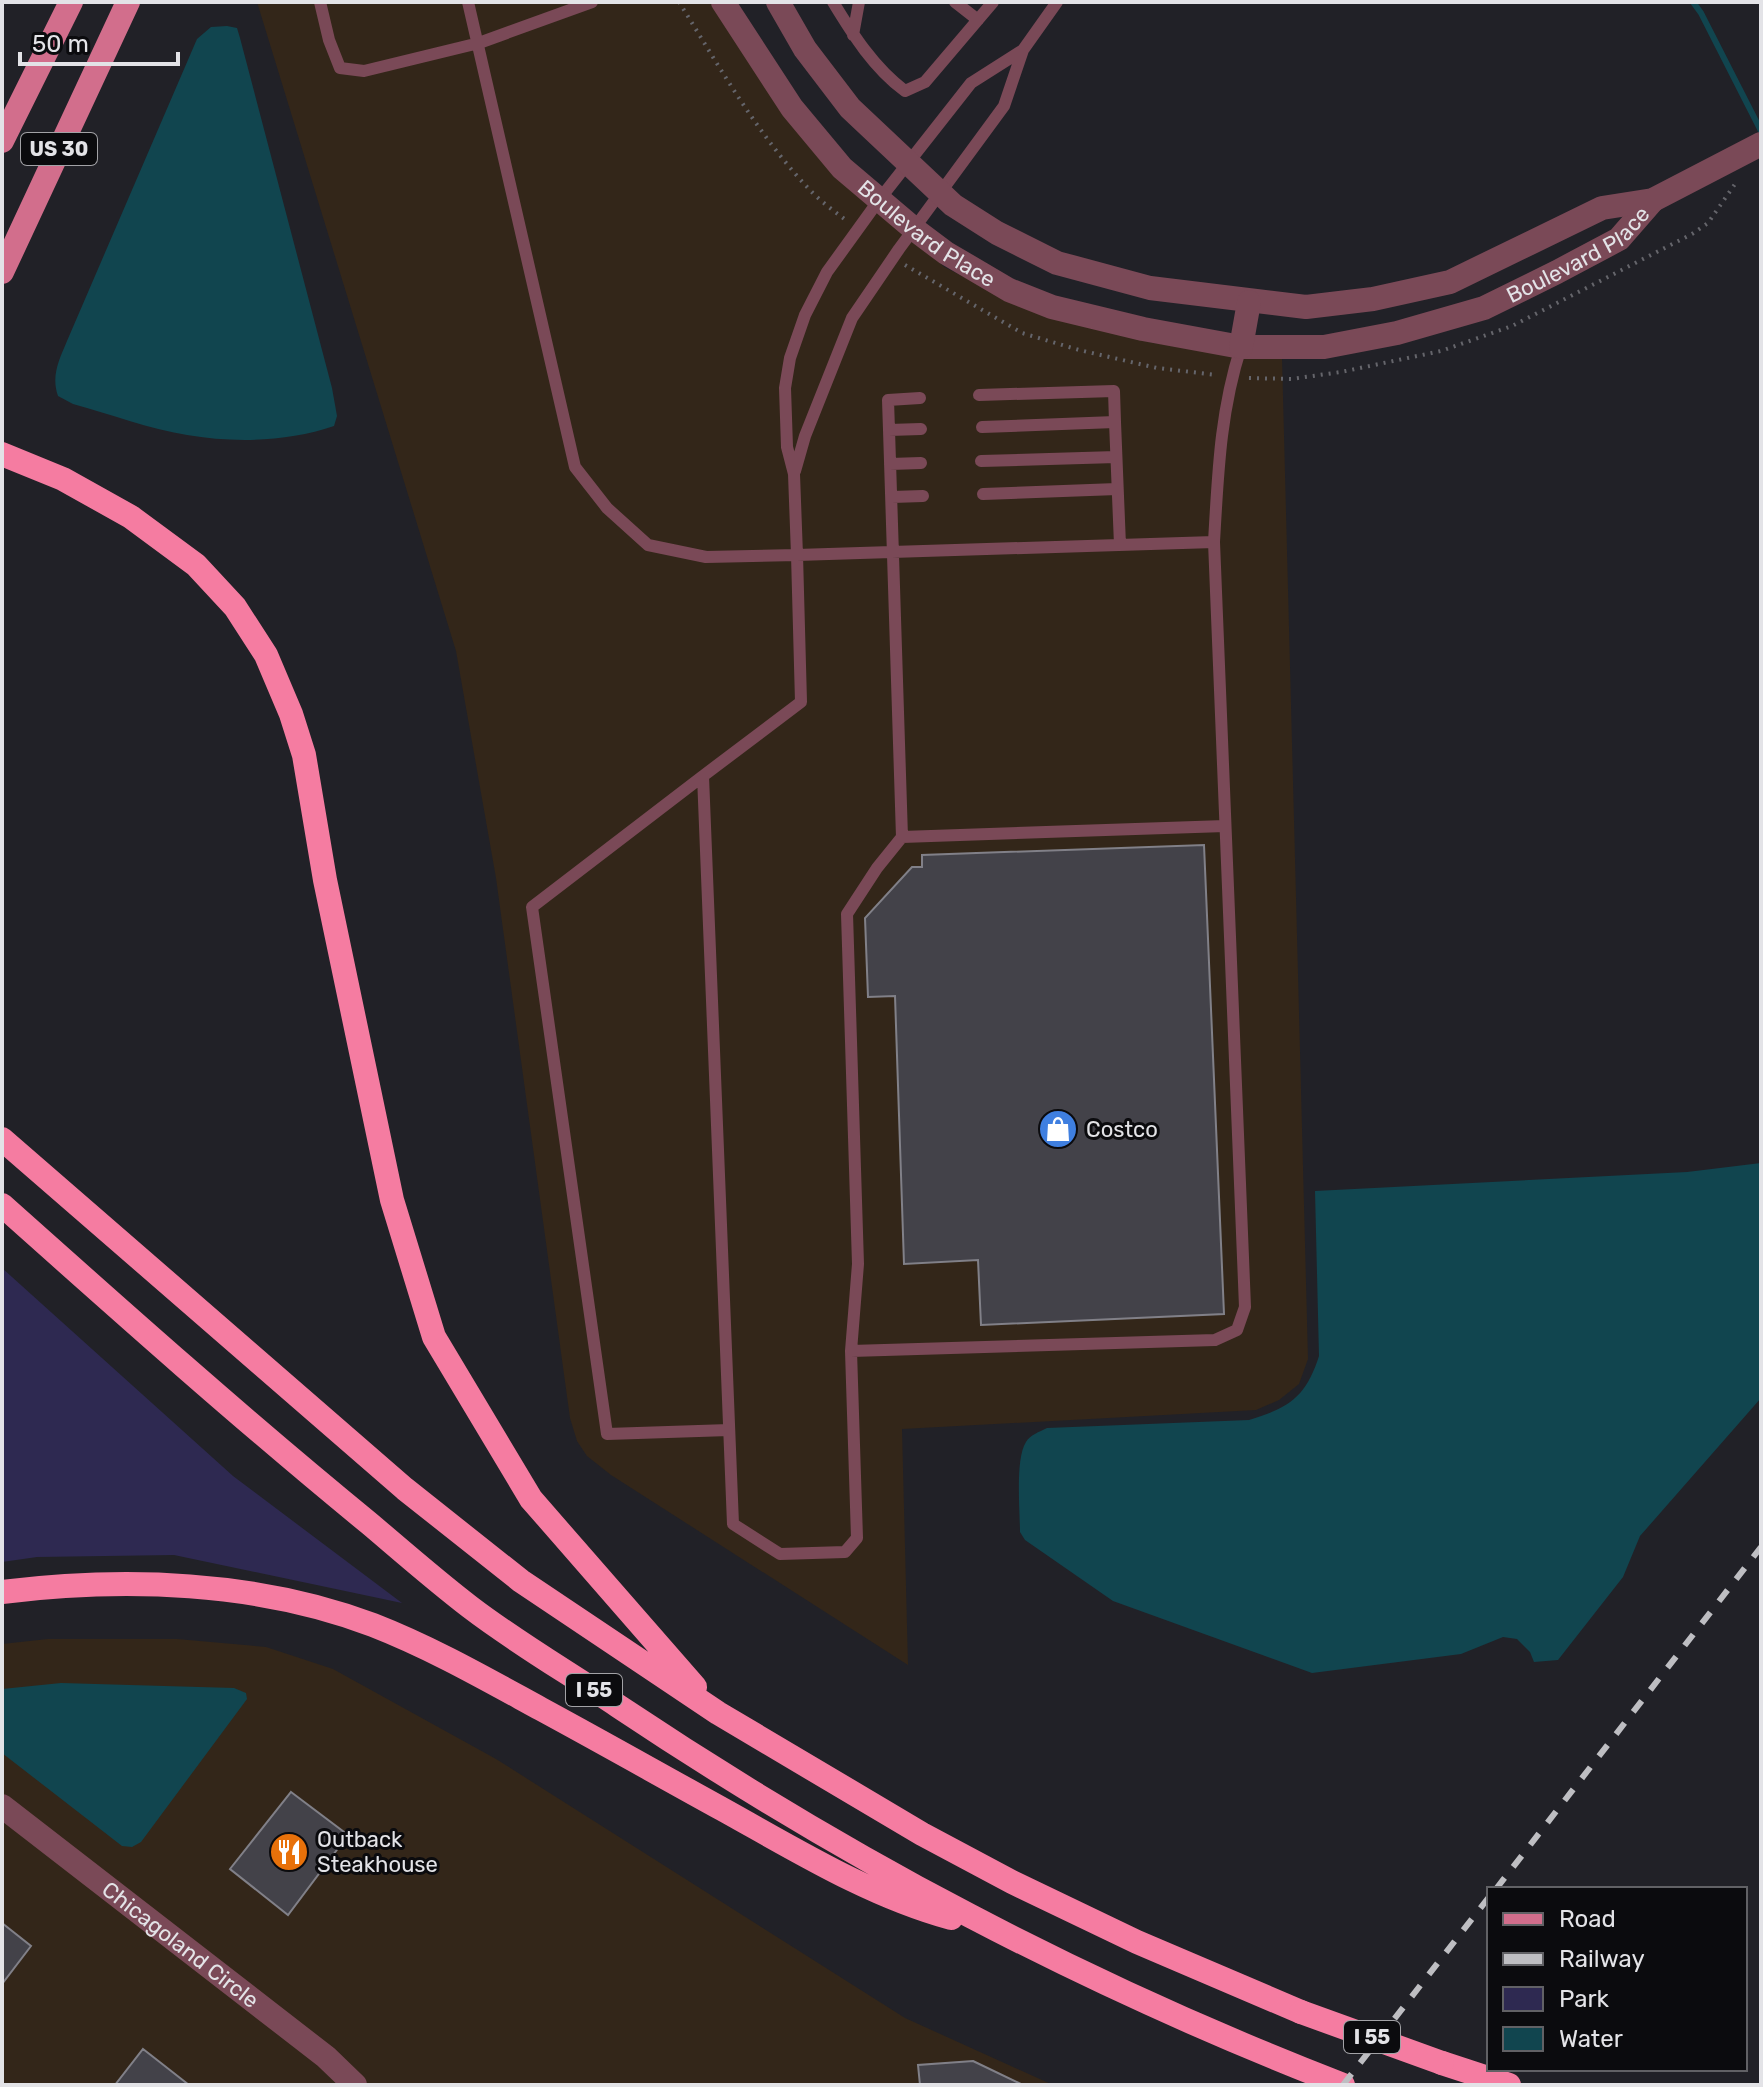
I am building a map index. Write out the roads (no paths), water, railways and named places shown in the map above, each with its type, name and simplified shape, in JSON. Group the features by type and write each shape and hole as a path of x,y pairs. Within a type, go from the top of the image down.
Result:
{"highway":[{"path":"2,454 63,479 131,517 196,565 235,607 266,655 291,714 304,755 325,880 392,1200 434,1337 531,1499 718,1713"},
{"name":"I 55","path":"2,1139 405,1489 521,1581 718,1713 922,1834 1012,1882 1137,1942 1301,2012 1509,2085"},
{"name":"I 55","path":"2,1205 265,1439 472,1608 700,1760 857,1856 990,1928 1096,1981 1343,2085"},
{"path":"2,1592 111,1584 196,1585 297,1603 371,1624 451,1659 812,1859 912,1907 990,1928"}],"main road":[{"name":"US 30","path":"2,141 71,2"},
{"name":"US 30","path":"2,272 128,2"}],"street":[{"name":"Boulevard Place","path":"723,2 792,108 842,168 914,229 946,253 1009,290 1052,307 1143,329 1241,347 1324,347 1397,333 1484,308 1619,239 1653,200"},
{"name":"Boulevard Place","path":"778,2 805,49 850,108 953,205 997,233 1057,263 1150,288 1306,307 1373,299 1450,282 1602,208 1653,200"},
{"path":"1653,200 1751,149"},
{"path":"1241,347 1249,302"},
{"name":"Chicagoland Circle","path":"2,1806 326,2057 355,2085"}],"lane":[{"path":"320,2 329,40 340,68 364,71 479,43 592,2"},
{"path":"468,2 575,467 607,508 648,545 706,557 1214,542"},
{"path":"833,2 853,35 887,77 905,91 925,82 993,2"},
{"path":"853,35 859,2"},
{"path":"955,2 978,20"},
{"path":"794,474 805,436 852,318 1004,106 1023,50 1056,2"},
{"path":"729,1430 607,1434 532,907 801,702 794,474 787,447 785,388 790,358 805,315 827,272 879,200 971,83 1023,50"},
{"path":"851,1351 1215,1340 1237,1330 1245,1307 1214,542 1221,430 1231,377 1241,347"},
{"path":"979,395 1114,391 1120,545"},
{"path":"703,776 733,1524 780,1554 845,1552 857,1538 851,1351 858,1264 847,914 902,837 888,400 920,398"},
{"path":"982,427 1115,422"},
{"path":"889,430 921,429"},
{"path":"981,461 1116,457"},
{"path":"890,464 921,463"},
{"path":"983,494 1117,489"},
{"path":"892,497 923,496"},
{"path":"902,837 1225,826"}],"water":[{"path":"211,27 237,28 240,38 337,416 334,426 280,438 205,438 173,432 73,404 58,396 56,389 61,355 197,39"},
{"path":"1761,1163 1761,1398 1640,1536 1623,1577 1558,1660 1534,1662 1530,1652 1517,1639 1503,1637 1461,1654 1312,1673 1113,1601 1025,1540 1020,1532 1020,1460 1026,1442 1038,1432 1047,1428 1249,1420 1275,1411 1302,1391 1319,1356 1315,1191 1687,1172"},
{"path":"61,1683 234,1688 246,1693 247,1699 141,1842 132,1847 122,1846 2,1753 2,1689"}],"waterway":[{"path":"1693,2 1761,131"}],"railway":[{"path":"1498,1887 1761,1547"},
{"path":"1343,2085 1487,1900"}],"place":[{"name":"Costco","path":"1058,1129"},
{"name":"Outback Steakhouse","path":"289,1852"}]}
